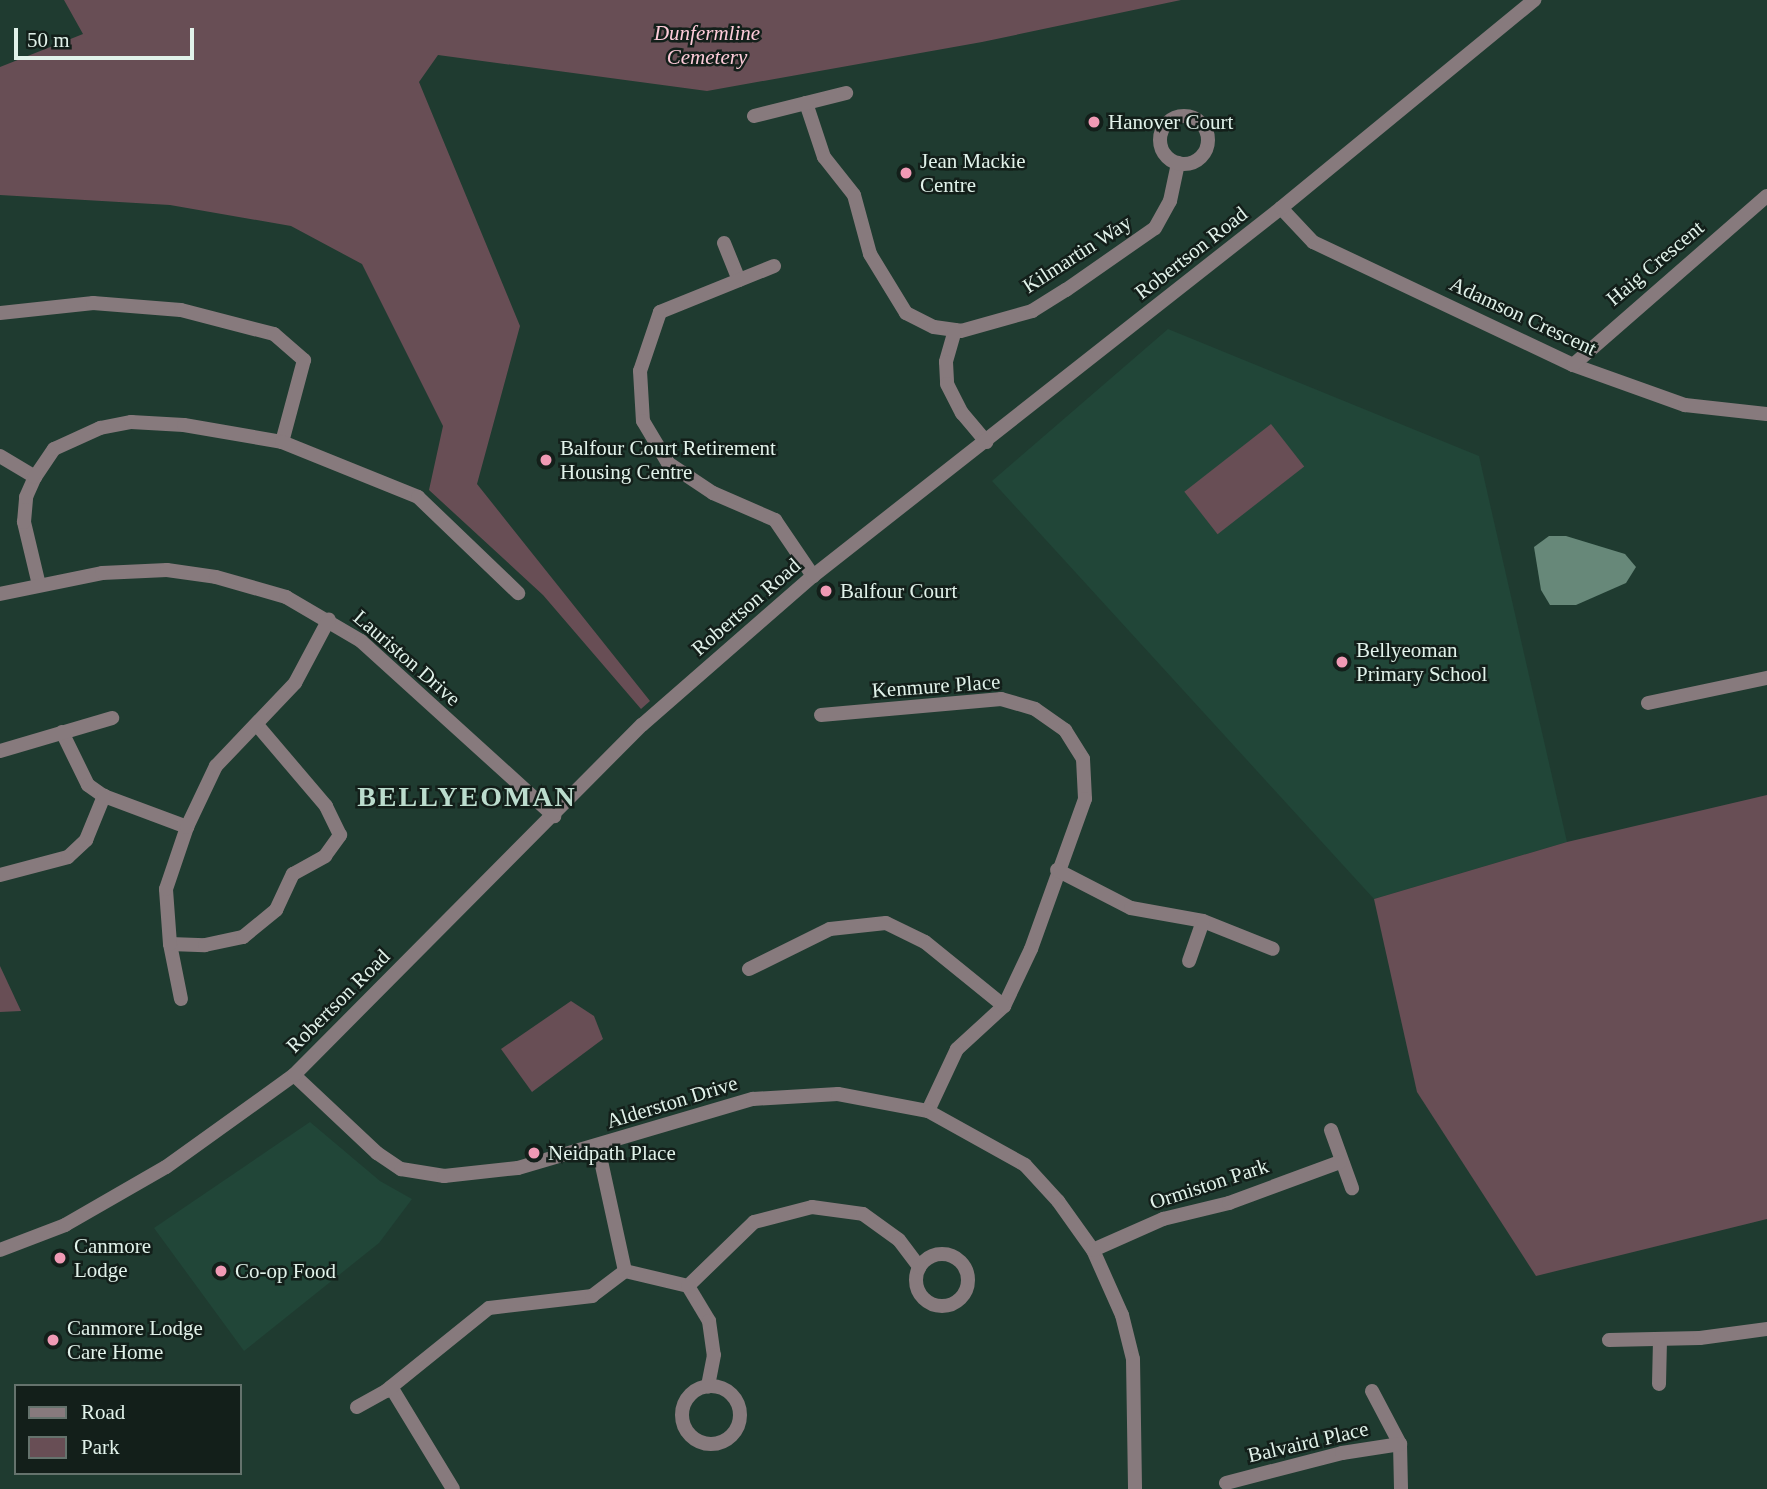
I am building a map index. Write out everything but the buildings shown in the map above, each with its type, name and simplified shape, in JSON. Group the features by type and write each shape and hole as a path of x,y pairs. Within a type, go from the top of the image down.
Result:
{"street":[{"name":"Robertson Road","path":"0,1250 65,1225 166,1167 294,1075 642,725 813,576 1282,208 1534,0"},
{"path":"754,116 846,93"},
{"name":"Kilmartin Way","path":"806,103 824,156 853,195 870,254 906,313 934,327 955,330 1031,311 1146,235 1170,201 1178,163"},
{"name":"Haig Crescent","path":"1573,365 1767,197"},
{"name":"Adamson Crescent","path":"1282,208 1313,242 1573,365 1685,405 1767,414"},
{"path":"724,243 739,280"},
{"path":"774,266 660,312 640,371 643,421 668,463 713,493 775,520 813,576"},
{"path":"0,313 105,304 181,310 274,334 304,360 282,442"},
{"path":"955,330 946,362 947,384 962,414 986,442"},
{"path":"39,586 24,522 26,497 35,478 54,449 100,428 131,422 184,425 282,442 418,497 518,593"},
{"path":"0,456 35,478"},
{"name":"Lauriston Drive","path":"0,594 102,573 167,570 216,577 286,597 329,619 361,641 554,816"},
{"path":"181,999 170,944 166,889 187,827 216,766 258,726 295,683 329,619"},
{"path":"1648,703 1767,678"},
{"name":"Kenmure Place","path":"821,715 1001,699 1035,709 1065,730 1083,759 1085,799 1057,870 1031,949 1004,1006 957,1049 928,1111"},
{"path":"0,751 112,718"},
{"path":"170,944 205,945 243,937 276,910 293,874 326,856 340,835 326,806 258,726"},
{"path":"62,732 88,785 104,796 187,827"},
{"path":"0,874 68,857 86,840 104,796"},
{"path":"1057,870 1131,908 1203,921 1273,949"},
{"path":"1189,961 1203,921"},
{"path":"749,969 830,929 886,923 925,942 1004,1006"},
{"name":"Alderston Drive","path":"294,1075 377,1153 401,1169 444,1176 518,1168 598,1147 753,1099 838,1094 928,1111 1025,1165 1058,1201 1093,1250 1122,1315 1133,1359 1135,1489"},
{"path":"1331,1130 1340,1162 1352,1188"},
{"path":"598,1147 625,1271"},
{"name":"Ormiston Park","path":"1093,1250 1163,1219 1230,1202 1340,1162"},
{"path":"688,1286 754,1222 812,1207 863,1214 899,1240 919,1267"},
{"path":"625,1271 688,1286 709,1321 714,1355 708,1386"},
{"path":"357,1407 391,1387 489,1308 592,1296 625,1271"},
{"path":"1609,1340 1660,1341 1767,1329"},
{"path":"1659,1384 1660,1341"},
{"path":"708,1386 726,1390 740,1410 734,1433 719,1443 693,1438 682,1420 689,1396 708,1386"},
{"path":"391,1387 453,1489"},
{"name":"Balvaird Place","path":"1372,1391 1400,1444 1401,1489"},
{"name":"Balvaird Place","path":"1226,1483 1342,1453 1400,1444"}],"shaded area":[{"name":"Bellyeoman Primary School","path":"1168,329 1479,456 1567,842 1374,899 992,481"},
{"path":"1549,536 1566,536 1625,554 1636,567 1626,583 1576,605 1550,605 1541,590 1534,547"},
{"path":"310,1122 380,1181 412,1199 379,1243 244,1351 154,1228"}],"green space":[{"name":"Dunfermline Cemetery","path":"64,0 1181,0 982,42 707,91 438,55 419,82 520,326 477,484 650,701 641,709 543,595 429,490 443,426 362,264 291,226 170,205 0,195 0,67 83,34"},
{"path":"1271,424 1304,467 1218,534 1184,492"},
{"path":"1767,795 1767,1219 1536,1276 1417,1092 1374,899 1567,842"},
{"path":"0,966 21,1011 0,1012"},
{"path":"571,1001 594,1016 603,1039 532,1092 501,1049"}],"place":[{"name":"Hanover Court","path":"1094,122"},
{"name":"Jean Mackie Centre","path":"906,173"},
{"name":"Balfour Court Retirement Housing Centre","path":"546,460"},
{"name":"Balfour Court","path":"826,591"},
{"name":"Bellyeoman Primary School","path":"1342,662"},
{"name":"Neidpath Place","path":"534,1153"},
{"name":"Canmore Lodge","path":"60,1258"},
{"name":"Co-op Food","path":"221,1271"},
{"name":"Canmore Lodge Care Home","path":"53,1340"}],"district":[{"name":"BELLYEOMAN","path":"467,797"}]}
